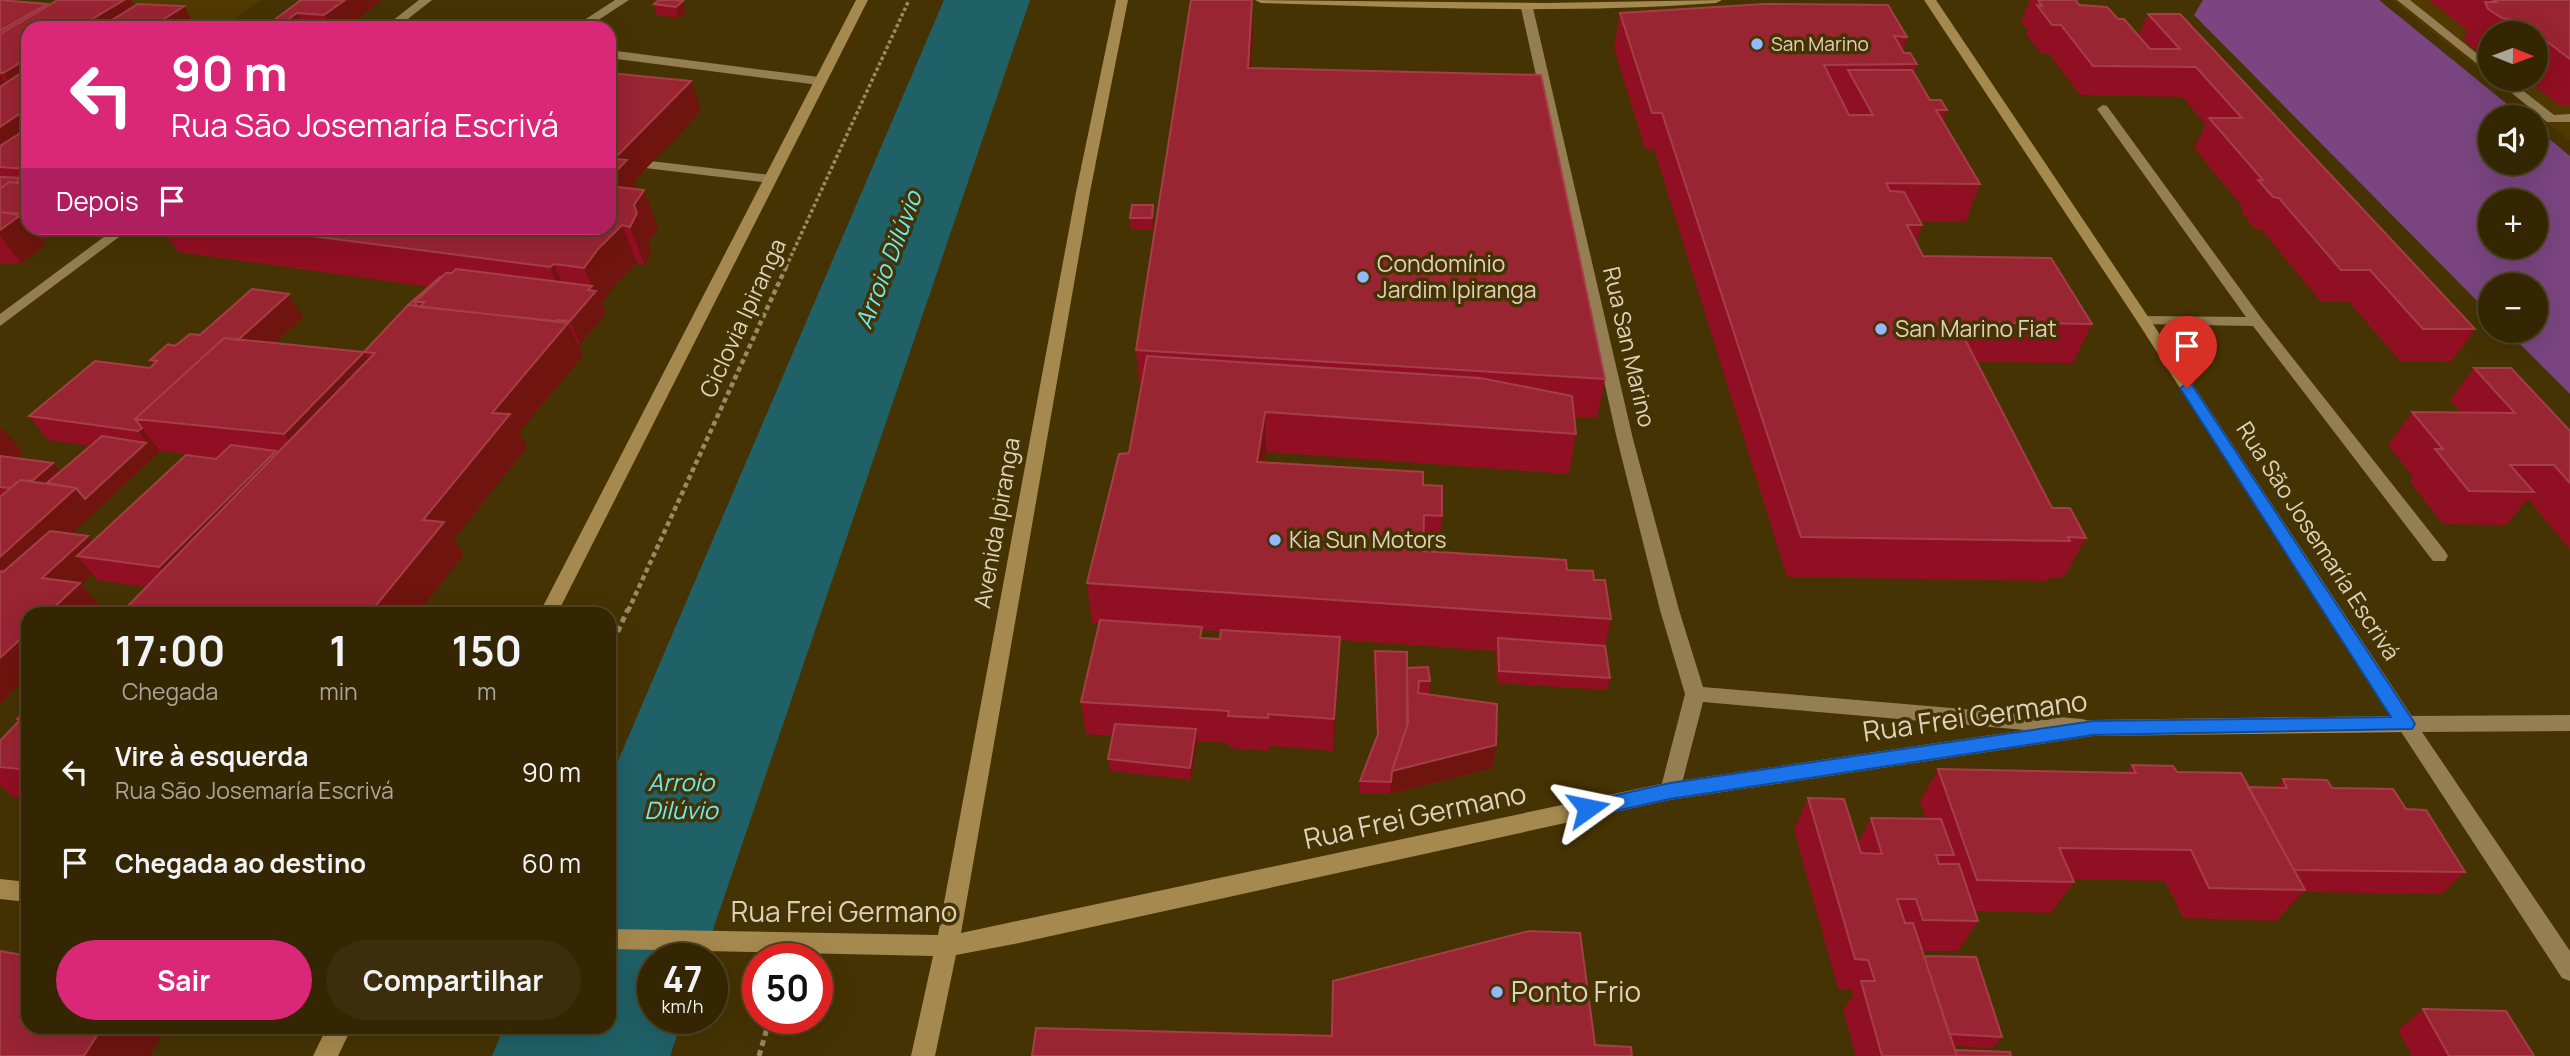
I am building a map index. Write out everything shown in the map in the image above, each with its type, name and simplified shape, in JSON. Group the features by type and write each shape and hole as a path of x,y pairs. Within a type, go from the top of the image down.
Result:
{"main road":[{"path":"552,607 862,0"},
{"name":"Avenida Ipiranga","path":"923,1056 947,946 1083,192 1122,0"},
{"path":"1261,0 1527,8 1644,6 1716,0"},
{"name":"Rua São Josemaría Escrivá","path":"1930,0 2144,321 2406,724"},
{"name":"Rua Frei Germano","path":"616,939 947,946 1019,933 1670,791 2093,728 2406,724"},
{"path":"0,889 21,891"},
{"path":"325,1056 336,1034"}],"street":[{"path":"398,21 426,0"},
{"path":"589,21 623,0"},
{"path":"2403,0 2478,60"},
{"name":"Rua San Marino","path":"1527,8 1539,85 1619,418 1673,626 1695,694"},
{"path":"616,55 819,81"},
{"path":"2516,91 2551,119 2570,118"},
{"path":"2103,109 2257,323 2439,556"},
{"path":"650,165 770,179"},
{"path":"0,321 115,235"},
{"path":"2144,321 2257,323"},
{"path":"1670,791 1695,694 2093,728"},
{"name":"Rua Frei Germano","path":"2406,724 2570,723"},
{"name":"Rua São Josemaría Escrivá","path":"2406,724 2570,971"}],"path":[{"name":"Ciclovia Ipiranga","path":"616,636 909,0"},
{"path":"759,1056 765,1034"}],"shaded area":[{"path":"120,0 261,0 230,21 86,21"},
{"path":"2203,0 2379,0 2478,80 2478,91 2491,91 2508,105 2478,105 2478,175 2548,175 2548,138 2570,156 2570,394 2519,343 2548,343 2548,273 2478,273 2478,302 2194,15"},
{"path":"2392,0 2570,0 2570,141 2548,124 2548,105 2525,105 2507,91 2548,91 2548,21 2478,21 2478,68"}],"water":[{"name":"Arroio Dilúvio","path":"944,0 1030,0 708,943 637,943 637,1034 678,1034 670,1056 492,1056 501,1034 616,1034 616,766"}],"building":[{"path":"0,0 47,4 0,31"},
{"path":"58,0 124,0 89,21 22,21"},
{"path":"301,0 345,0 324,15 297,13 286,21 273,21"},
{"path":"659,0 683,1 676,7 654,4"},
{"name":"Condomínio Jardim Ipiranga","path":"1191,0 1252,0 1248,68 1541,75 1605,379 1136,350"},
{"path":"2038,0 2076,0 2079,5 2107,7 2118,19 2124,19 2150,49 2180,49 2148,14 2180,14 2475,329 2423,329 2370,270 2341,270 2279,198 2273,197 2258,180 2263,180 2209,118 2242,118 2196,67 2093,66 2061,25 2052,25 2037,5 2042,6"},
{"path":"2493,0 2570,0 2570,59 2548,42 2548,21 2502,18 2488,9 2485,2 2496,2"},
{"path":"138,4 184,6 161,21 110,21"},
{"name":"San Marino Fiat","path":"1765,4 1888,5 1907,37 1894,36 1904,53 1910,53 1917,64 1824,65 1849,115 1873,115 1848,70 1912,70 1930,100 1941,100 1947,110 1936,110 1980,184 1886,183 1890,191 1904,192 1922,225 1907,225 1923,256 2051,258 2092,324 1956,322 2052,508 2070,508 2086,538 2068,537 2070,541 1801,537 1662,113 1652,113 1620,13"},
{"path":"21,22 21,62 3,73 0,73 0,34"},
{"path":"616,74 691,81 616,157"},
{"path":"21,75 21,113 0,127 0,87"},
{"path":"21,132 21,168 0,167 0,146"},
{"path":"616,159 627,160 616,171"},
{"path":"0,177 21,178 16,183 9,182 0,189"},
{"path":"9,182 21,183 21,215 0,212 0,189"},
{"path":"616,187 644,190 634,205 637,213 630,227 622,225 616,231"},
{"path":"1132,205 1153,205 1152,218 1130,218"},
{"path":"0,212 21,214 21,215 0,230"},
{"path":"305,235 612,235 584,268 554,264 550,267"},
{"path":"456,269 592,286 588,290 596,291 570,321 420,307 424,302 415,302 446,273 452,273"},
{"path":"440,277 415,302 417,306 408,305"},
{"path":"252,289 289,294 238,340 224,338 135,419 142,428 138,431 29,416 95,361 150,368 157,361 150,360 168,344 175,346 190,334 200,335"},
{"path":"408,305 568,323 492,413 510,414 423,520 444,522 375,607 127,607 375,353 364,352"},
{"path":"224,338 364,352 284,434 135,419"},
{"path":"1147,356 1480,378 1572,396 1576,434 1265,412 1257,462 1423,472 1423,485 1442,486 1442,516 1424,515 1423,551 1566,560 1567,570 1593,571 1594,580 1605,580 1611,619 1087,583 1119,454 1129,453"},
{"path":"2474,368 2511,368 2570,431 2570,483 2554,465 2510,465 2534,492 2469,491 2435,449 2443,449 2412,412 2515,413"},
{"path":"102,436 146,443 85,499 76,488 47,483"},
{"path":"231,445 276,451 159,567 77,556 186,455 216,459"},
{"path":"0,456 53,463 32,481 20,480 11,488 0,487"},
{"path":"20,480 76,488 0,557 0,497"},
{"path":"50,531 88,536 42,578 80,583 54,607 21,607 21,638 0,658 0,571 3,572"},
{"path":"1100,620 1202,627 1200,638 1220,639 1221,630 1340,637 1334,719 1268,714 1268,718 1228,716 1229,711 1081,702"},
{"path":"1498,638 1605,646 1610,678 1499,671"},
{"path":"1375,651 1407,652 1407,726 1391,782 1360,781 1378,734"},
{"path":"1428,667 1430,681 1419,681 1418,693 1497,704 1496,745 1392,771 1408,723 1407,668"},
{"path":"21,715 21,769 0,767 0,741 20,720 17,719"},
{"path":"1115,724 1196,729 1190,768 1108,759"},
{"path":"2132,765 2173,766 2177,772 2241,773 2305,890 2209,888 2191,850 2059,848 2074,882 1977,880 1938,769 2136,773"},
{"path":"2283,779 2327,780 2332,788 2393,789 2406,809 2426,810 2465,872 2294,870 2248,787 2287,788"},
{"path":"1808,798 1844,799 1861,853 1882,854 1871,818 1941,819 1954,855 1936,855 1939,864 1959,864 1978,921 1923,920 1916,899 1897,899 1905,923 1913,923 1957,1056 1882,1056 1861,981 1875,981 1868,960 1855,959"},
{"path":"1529,931 1580,933 1595,1045 1631,1047 1632,1056 1032,1056 1036,1028 1332,1036 1333,981"},
{"path":"0,951 21,955 21,1034 98,1034 84,1056 0,1056"},
{"path":"1924,956 1976,957 2002,1037 1949,1034"},
{"path":"2423,1009 2506,1011 2534,1056 2449,1056"},
{"path":"1955,1050 2010,1052 2011,1056 1957,1056"}],"place":[{"name":"San Marino","path":"1757,44"},
{"name":"Condomínio Jardim Ipiranga","path":"1363,277"},
{"name":"San Marino Fiat","path":"1881,329"},
{"name":"Kia Sun Motors","path":"1275,540"},
{"name":"Ponto Frio","path":"1497,992"}],"route":[{"path":"1588,808 1670,791 2093,728 2406,724 2187,388"}]}
